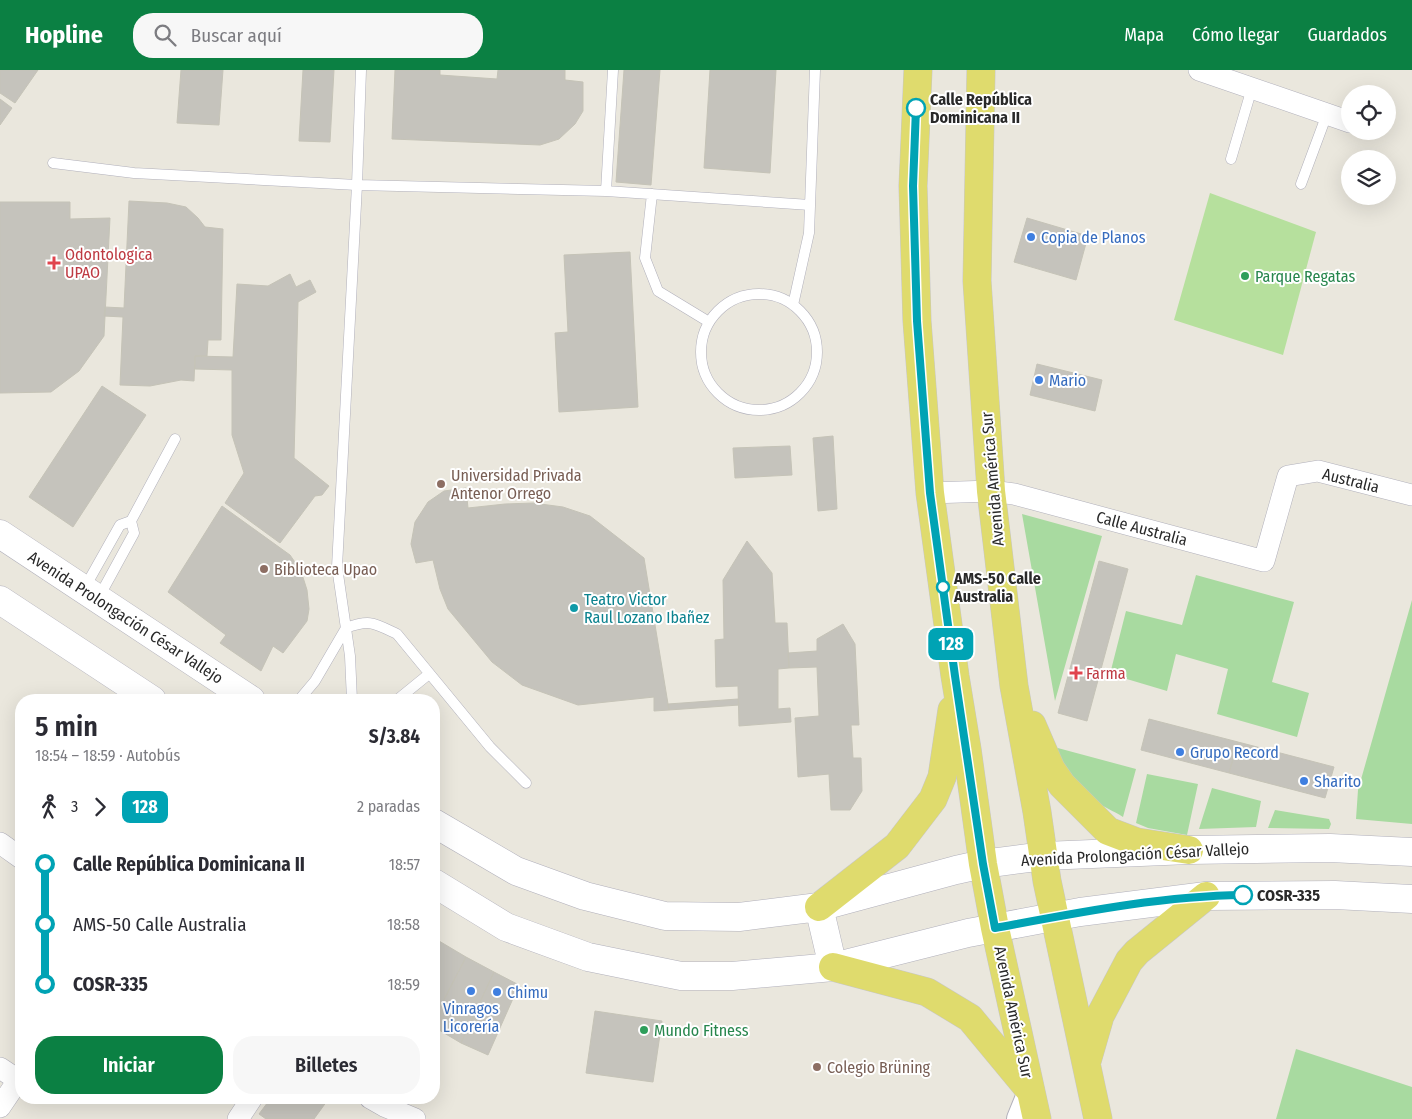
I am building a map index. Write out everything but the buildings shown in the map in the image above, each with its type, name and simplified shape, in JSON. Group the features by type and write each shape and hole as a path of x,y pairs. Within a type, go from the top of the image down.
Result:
{"main road":[{"name":"Avenida América Sur","path":"918,70 913,186 917,321 930,493 983,864 995,928 1037,1119"},
{"name":"Avenida América Sur","path":"981,70 977,281 991,491 1014,686 1047,881 1098,1119"},
{"name":"Avenida Prolongación César Vallejo","path":"0,534 242,694"},
{"path":"0,600 143,694"},
{"path":"833,967 819,907 897,846 934,798 942,777 951,726 955,676"},
{"path":"1014,686 1051,769 1062,785 1108,831 1137,842 1189,850"},
{"name":"Avenida Prolongación César Vallejo","path":"440,827 516,871 585,896 665,916 739,917 819,907 956,870 983,864 1044,856 1189,850 1330,848 1412,852"},
{"path":"440,888 506,927 588,957 682,976 732,976 833,967 968,933 1054,917 1206,896 1335,895 1412,899"},
{"path":"1086,1065 1100,1016 1129,961 1137,952 1206,896"},
{"path":"833,967 927,992 970,1018 1031,1092"}],"street":[{"path":"1199,70 1341,119"},
{"name":"Australia","path":"1288,476 1318,471 1412,495"},
{"name":"Calle Australia","path":"930,493 991,491 1014,494 1264,561 1288,476"},
{"path":"0,843 15,854"},
{"path":"0,1068 15,1076"},
{"path":"0,1107 15,1085"},
{"path":"1020,1119 1031,1092"},
{"path":"238,1119 248,1104"},
{"path":"380,1104 415,1119"}],"lane":[{"path":"352,694 350,656 338,567 361,70"},
{"path":"606,191 613,70"},
{"path":"793,305 808,233 815,70"},
{"path":"1231,160 1252,88"},
{"path":"1301,184 1327,114"},
{"path":"53,163 134,174 357,185 606,191 810,205"},
{"path":"652,194 645,258 658,291 709,322"},
{"path":"747,295 772,295 793,305 811,326 817,351 812,376 798,395 778,407 755,411 732,404 714,389 703,368 701,344 709,322 725,304 747,295"},
{"path":"91,594 134,533 131,521 175,438"},
{"path":"91,594 120,524 131,521"},
{"path":"305,694 315,681 346,628 361,622 377,624 397,634 490,747 526,783"},
{"path":"405,694 430,674"}],"green space":[{"name":"Parque Regatas","path":"1210,193 1316,232 1283,355 1174,320"},
{"path":"1022,514 1102,536 1055,701"},
{"path":"1196,575 1294,602 1272,682 1309,693 1297,737 1217,714 1228,669 1176,654 1167,691 1110,674 1126,611 1182,625"},
{"path":"1412,600 1412,824 1356,819 1358,790"},
{"path":"1054,747 1136,769 1123,817 1098,803 1082,789"},
{"path":"1147,774 1198,784 1187,835 1148,828 1136,823"},
{"path":"1212,788 1261,801 1256,827 1199,829"},
{"path":"1275,810 1329,819 1331,824 1329,829 1268,828"},
{"path":"1296,1049 1412,1087 1412,1119 1276,1119"}],"bus line":[{"name":"128","path":"916,108 913,186 917,321 930,493 983,864 995,928 1080,912 1206,896 1243,895"}],"place":[{"name":"Calle República Dominicana II","path":"916,108"},
{"name":"Copia de Planos","path":"1031,237"},
{"name":"Odontologica UPAO","path":"54,263"},
{"name":"Parque Regatas","path":"1245,276"},
{"name":"Mario","path":"1039,380"},
{"name":"Universidad Privada Antenor Orrego","path":"441,484"},
{"name":"Biblioteca Upao","path":"264,569"},
{"name":"AMS-50 Calle Australia","path":"943,587"},
{"name":"Teatro Victor Raul Lozano Ibañez","path":"574,608"},
{"name":"Farma","path":"1076,673"},
{"name":"Grupo Record","path":"1180,752"},
{"name":"Sharito","path":"1304,781"},
{"name":"COSR-335","path":"1243,895"},
{"name":"Vinragos Licorería","path":"471,991"},
{"name":"Chimu","path":"497,992"},
{"name":"Mundo Fitness","path":"644,1030"},
{"name":"Colegio Brüning","path":"817,1067"}]}
